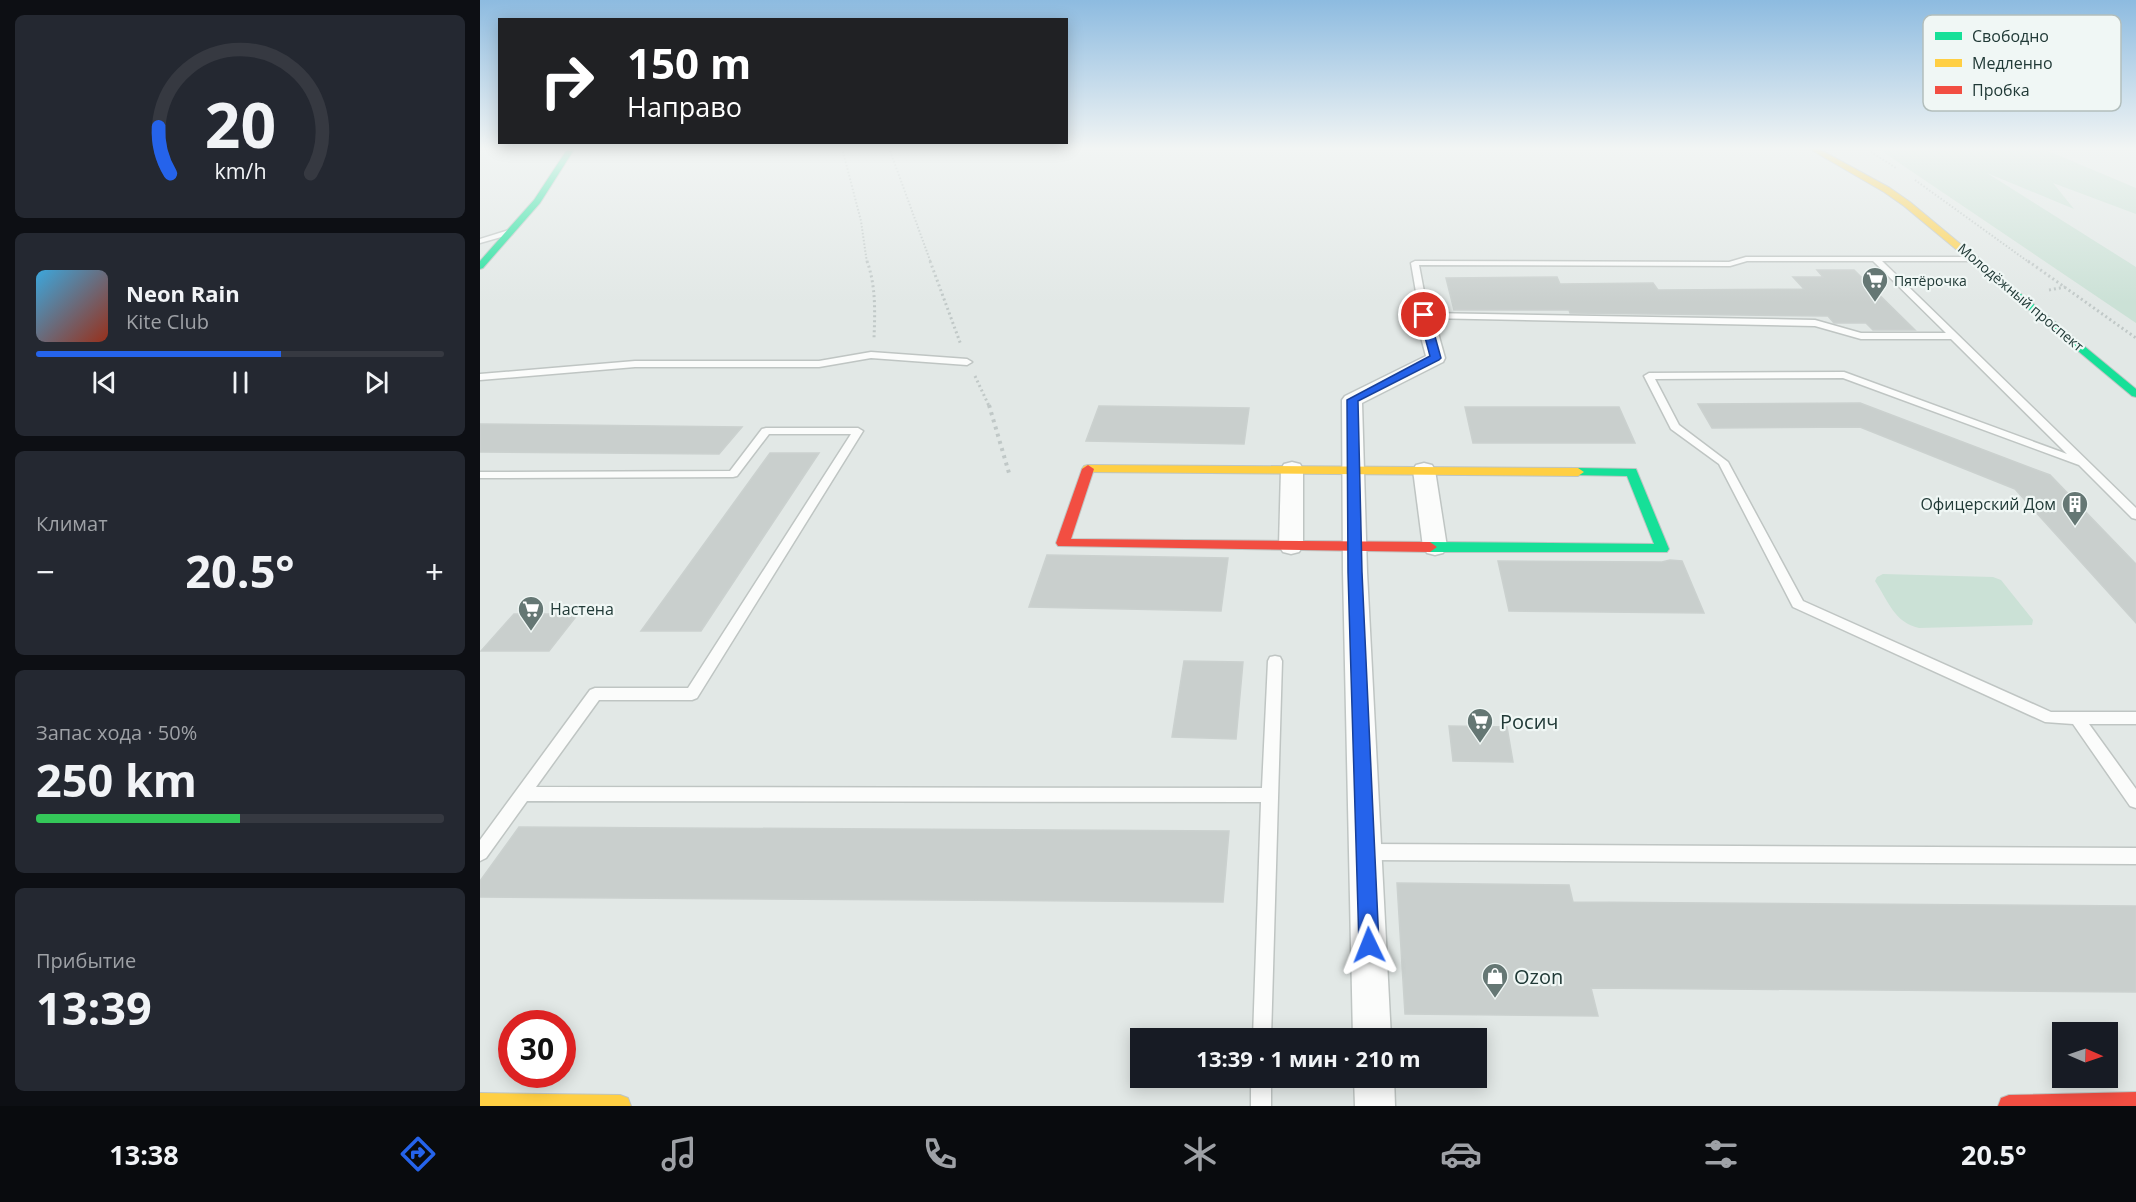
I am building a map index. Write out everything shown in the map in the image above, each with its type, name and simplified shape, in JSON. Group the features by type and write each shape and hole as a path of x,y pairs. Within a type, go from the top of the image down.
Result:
{"street":[{"path":"480,266 538,200"},
{"name":"Молодёжный проспект","path":"1900,200 1939,229 2136,394"},
{"path":"1372,1028 1352,400 1436,358 1424,315"},
{"path":"1088,469 1292,469 1632,472 1662,549 1063,543 1088,469"},
{"path":"1292,469 1292,546"},
{"path":"1424,470 1435,548"},
{"path":"1374,1088 1375,1106"},
{"path":"2009,1106 2136,1103"},
{"path":"480,1104 620,1106"}],"lane":[{"path":"480,241 510,232"},
{"path":"1954,336 1861,336 1815,323 1424,315 1415,264 1730,264 1746,259 1974,260"},
{"path":"1875,259 2136,515"},
{"path":"480,377 635,364 819,364 871,356 967,362"},
{"path":"2083,463 1844,375 1649,376 1675,427 1723,462 1798,604 2050,718 2136,718"},
{"path":"480,475 733,474 766,431 858,431 692,694 595,694 480,853"},
{"path":"1262,1028 1275,661"},
{"path":"2077,718 2136,801"},
{"path":"523,794 1269,795"},
{"path":"1365,852 2136,855"},
{"path":"1261,1088 1261,1106"}],"path":[{"path":"855,200 872,275 875,333 871,356"},
{"path":"908,200 967,362 987,398 1009,473"},
{"path":"1942,200 2136,338"}],"green space":[{"path":"1953,200 2029,200 2136,267 2136,323"},
{"path":"2051,200 2066,200 2074,209"},
{"path":"2097,200 2136,200 2136,214"},
{"path":"1883,574 1993,577 2001,580 2033,620 2032,625 1919,628 1904,621 1893,610 1875,581"}],"building":[{"path":"1817,270 1854,270 1915,330 1873,330 1866,323 1834,323 1828,316 1570,313 1569,310 1454,310 1446,278 1557,277 1560,284 1653,283 1658,290 1804,289 1793,277 1823,277"},
{"name":"Офицерский Дом","path":"1860,403 2050,475 2136,564 2136,623 2015,489 1860,427 1712,428 1698,404"},
{"path":"1099,406 1249,408 1244,444 1086,441"},
{"path":"1465,407 1619,407 1635,443 1473,443"},
{"path":"480,424 742,427 719,454 480,452"},
{"path":"770,453 819,453 701,631 641,631"},
{"path":"1047,555 1228,558 1221,611 1029,607"},
{"path":"1498,561 1662,562 1682,561 1704,613 1509,611"},
{"name":"Настена","path":"514,614 578,614 549,651 481,651"},
{"path":"1184,661 1243,662 1236,739 1172,737"},
{"name":"Росич","path":"1449,726 1507,727 1513,762 1453,761"},
{"path":"519,827 1229,831 1223,902 480,897 480,881"},
{"path":"1397,883 1569,885 1573,902 2136,906 2136,992 1591,988 1598,1016 1405,1014"}],"traffic: fast":[{"path":"480,266 538,200"},
{"path":"1995,277 2136,394"},
{"path":"1430,547 1662,549 1632,472 1578,472"}],"traffic: slow":[{"path":"1901,200 1995,277"},
{"path":"1088,469 1578,472"},
{"path":"480,1104 620,1106"}],"traffic: jam":[{"path":"1088,469 1063,543 1430,547"},
{"path":"2009,1106 2136,1103"}],"place":[{"name":"Пятёрочка","path":"1875,303"},
{"name":"Офицерский Дом","path":"2075,527"},
{"name":"Настена","path":"531,632"},
{"name":"Росич","path":"1480,744"},
{"name":"Ozon","path":"1495,999"}],"route":[{"path":"1369,945 1355,572 1352,400 1436,358 1424,315"}]}
